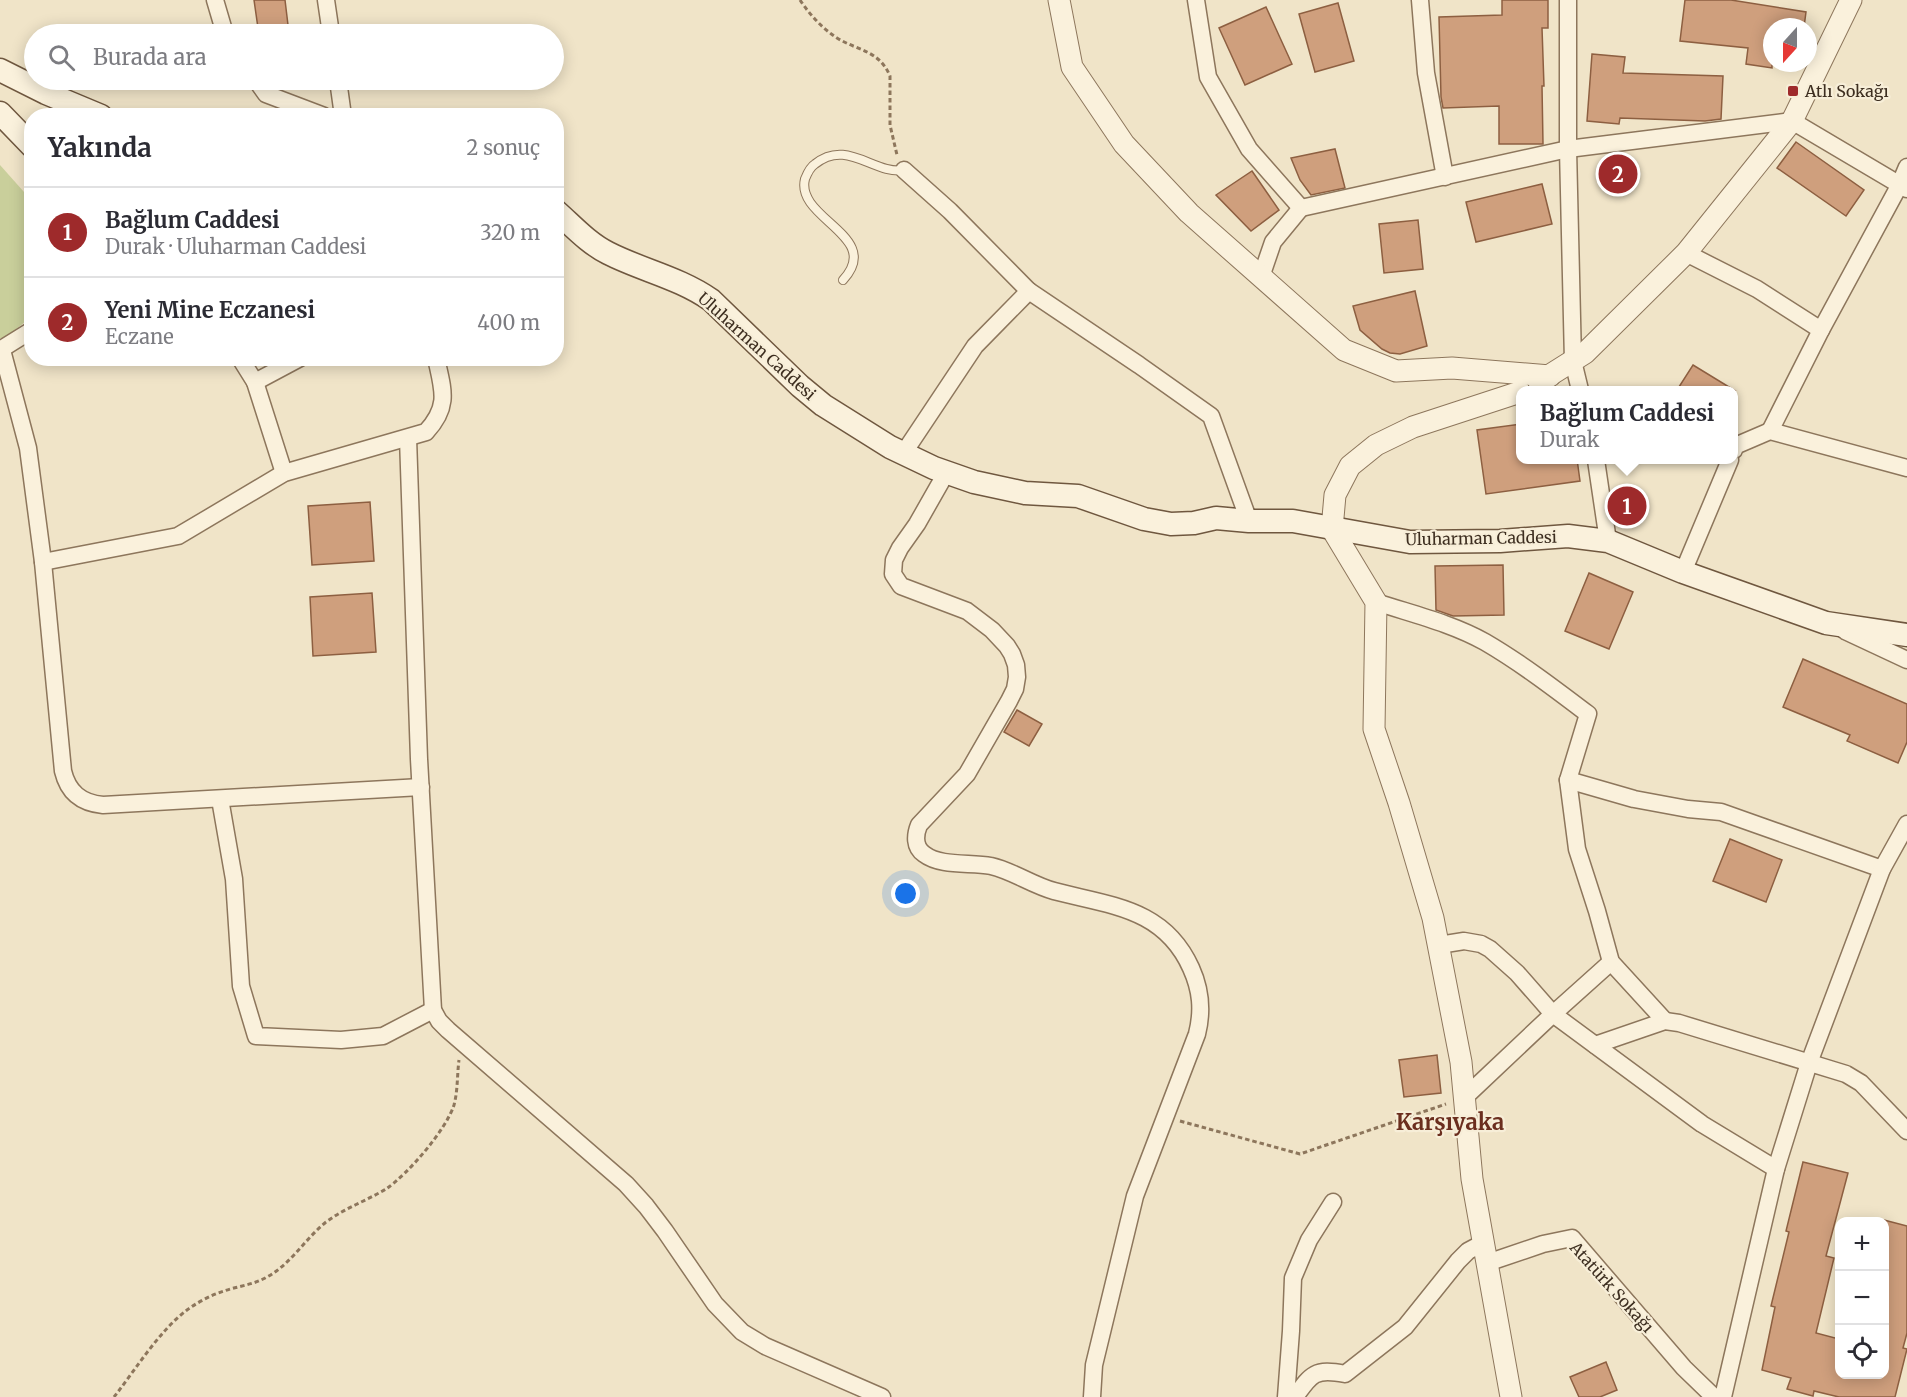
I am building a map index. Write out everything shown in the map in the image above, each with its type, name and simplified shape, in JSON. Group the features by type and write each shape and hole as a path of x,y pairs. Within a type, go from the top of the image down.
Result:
{"main road":[{"path":"0,70 24,82"},
{"path":"40,90 82,108"},
{"path":"0,113 24,138"},
{"name":"Uluharman Caddesi","path":"564,218 606,252 680,283 711,300 810,395 869,435 903,454 946,473 974,482 1025,493 1078,496 1128,514 1171,524 1194,523 1216,518 1293,521 1410,542 1500,541 1568,536 1608,541 1683,572 1826,622 1907,635"}],"street":[{"path":"215,0 222,24"},
{"path":"326,0 330,24"},
{"path":"1059,0 1072,67 1124,144 1189,213 1344,350 1396,370 1452,368 1550,376"},
{"path":"1196,0 1208,77 1249,149 1301,208"},
{"path":"1420,0 1426,73 1445,177"},
{"path":"1568,0 1568,149 1573,361 1579,386"},
{"path":"1531,386 1585,353 1686,253 1792,121 1851,0"},
{"path":"263,90 266,94 303,108"},
{"path":"339,90 342,108"},
{"path":"1262,277 1273,242 1301,208 1568,149 1792,121 1903,188"},
{"path":"1770,431 1821,330 1903,188 1907,167"},
{"path":"904,170 950,212 1029,291 1139,364 1211,416 1249,521"},
{"path":"1686,253 1757,289 1821,330"},
{"path":"903,454 975,346 1029,291"},
{"path":"24,335 1,350 28,448 43,562 63,771 70,790 91,804 103,805 421,787"},
{"path":"245,366 255,382 284,473"},
{"path":"255,382 285,366"},
{"path":"43,562 178,536 284,473 426,432 439,415 444,392 438,366"},
{"path":"1512,1397 1472,1179 1461,1062 1434,918 1374,729 1376,602 1332,528 1335,495 1350,466 1376,445 1413,427 1516,393"},
{"path":"1738,445 1770,431 1907,468"},
{"path":"408,438 421,787 433,1010 443,1025 464,1044 626,1184 653,1214 715,1304 732,1323 753,1340 765,1346 882,1397"},
{"path":"1597,464 1608,541"},
{"path":"1683,572 1728,464"},
{"path":"946,473 917,524 900,548 894,560 893,574 901,586 967,611 992,630 1012,654 1017,677 1015,689 978,757 956,788 919,825 916,841 918,848 933,859 994,867 1052,890 1140,914 1154,922 1176,942 1185,956 1199,991 1201,1012 1197,1034 1135,1196 1094,1365 1092,1397"},
{"path":"1376,602 1445,624 1484,642 1537,676 1588,714 1568,780 1577,849 1598,911 1611,962 1665,1021"},
{"path":"1826,622 1907,660"},
{"path":"1568,780 1634,799 1721,812 1882,869"},
{"path":"220,799 234,879 241,986 256,1036 341,1040 383,1036 433,1010"},
{"path":"1723,1397 1776,1169 1809,1063 1882,869 1907,824"},
{"path":"1439,945 1464,941 1481,944 1490,949 1517,973 1553,1014 1702,1124 1776,1169"},
{"path":"1464,1098 1611,962"},
{"path":"1595,1045 1665,1021 1679,1023 1846,1074 1861,1083 1907,1131"},
{"path":"1286,1397 1293,1278 1309,1240 1333,1202"},
{"name":"Atatürk Sokağı","path":"1485,1253 1572,1238 1684,1368 1714,1397"},
{"path":"1294,1397 1312,1374 1328,1370 1345,1374 1405,1327 1468,1251 1485,1253"}],"lane":[{"path":"843,280 851,267 853,252 844,236 817,210 805,194 805,179 809,171 820,160 843,155 861,158 893,171 904,170"}],"path":[{"path":"800,0 812,16 834,36 876,56 887,68 890,76 889,113 892,137 904,170"},
{"path":"114,1397 166,1330 187,1310 211,1296 253,1284 270,1276 324,1224 344,1210 374,1196 397,1181 437,1136 449,1116 456,1094 458,1062 464,1044"},
{"path":"1164,1117 1300,1154 1464,1098"}],"green space":[{"path":"0,165 24,192 24,323 5,338 0,338"}],"building":[{"path":"254,0 285,0 288,24 257,24"},
{"path":"1502,0 1548,0 1548,28 1542,28 1543,144 1499,144 1499,106 1443,108 1439,17 1502,15"},
{"path":"1685,0 1731,0 1806,12 1805,18 1763,18 1763,67 1746,64 1748,48 1680,41"},
{"path":"1338,3 1354,61 1315,72 1299,14"},
{"path":"1266,7 1292,64 1245,85 1219,28"},
{"path":"1592,54 1625,57 1623,73 1723,76 1721,119 1705,121 1620,118 1619,124 1587,121"},
{"path":"1796,142 1864,190 1846,216 1777,168"},
{"path":"1335,149 1345,188 1311,195 1300,180 1291,158"},
{"path":"1252,171 1279,210 1251,231 1216,195"},
{"path":"1542,184 1552,224 1476,242 1466,202"},
{"path":"1418,220 1423,269 1384,273 1379,224"},
{"path":"1415,291 1427,346 1400,354 1390,353 1360,330 1353,306"},
{"path":"1693,365 1727,386 1680,386"},
{"path":"1516,425 1516,464 1578,464 1580,481 1486,494 1477,430"},
{"path":"370,502 374,561 312,565 308,506"},
{"path":"1503,565 1504,615 1453,616 1436,610 1435,566"},
{"path":"1589,573 1633,592 1609,649 1565,631"},
{"path":"372,593 376,652 313,656 310,597"},
{"path":"1803,659 1907,704 1907,742 1898,763 1847,741 1850,735 1783,707"},
{"path":"1017,710 1042,724 1029,746 1004,732"},
{"path":"1730,839 1782,860 1766,902 1713,881"},
{"path":"1437,1055 1441,1093 1404,1097 1399,1060"},
{"path":"1803,1162 1848,1173 1826,1256 1834,1258 1816,1333 1835,1338 1835,1379 1889,1379 1889,1221 1907,1226 1907,1333 1903,1348 1907,1349 1895,1397 1839,1397 1814,1391 1813,1396 1787,1389 1791,1378 1762,1370 1775,1307 1771,1306 1789,1232 1786,1231"},
{"path":"1606,1362 1617,1390 1600,1397 1579,1397 1570,1377"}],"place":[{"name":"Atlı Sokağı","path":"1793,91"},
{"name":"Yeni Mine Eczanesi","path":"1618,174"},
{"name":"Bağlum Caddesi","path":"1627,506"}],"district":[{"name":"Karşıyaka","path":"1450,1122"}]}
